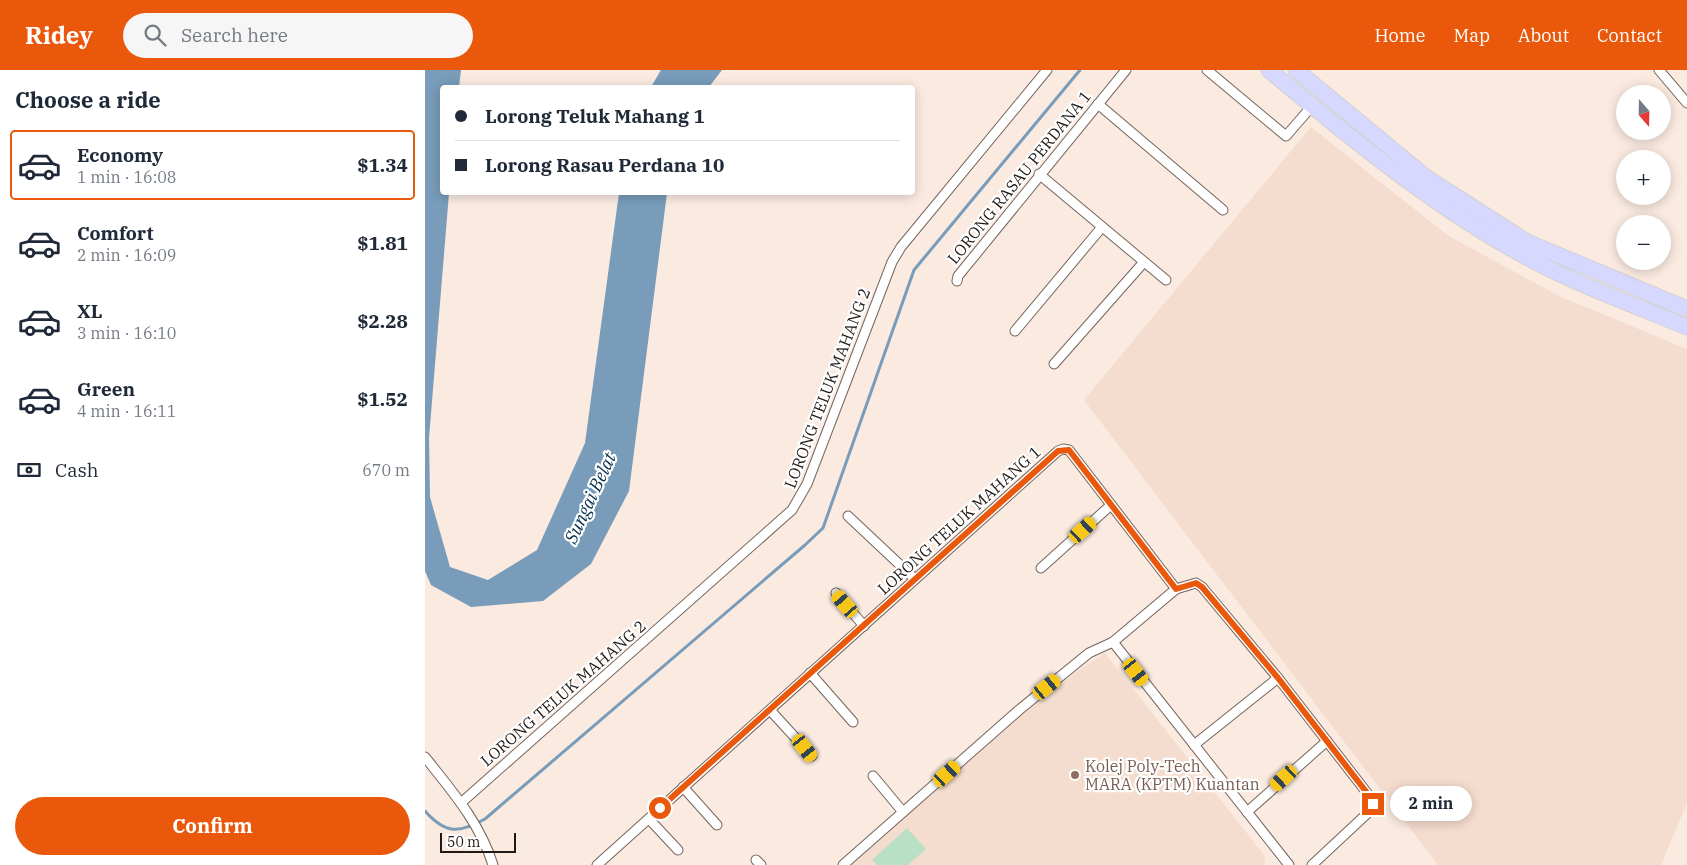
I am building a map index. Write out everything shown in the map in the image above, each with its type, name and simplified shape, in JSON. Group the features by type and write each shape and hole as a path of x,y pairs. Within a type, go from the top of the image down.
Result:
{"highway":[{"path":"1269,70 1311,106 1424,192 1485,234 1577,281 1687,327"},
{"path":"1296,70 1427,178 1527,242 1687,309"}],"street":[{"name":"LORONG TELUK MAHANG 2","path":"462,802 792,510 807,484 892,262 901,247 1047,70"},
{"name":"LORONG RASAU PERDANA 1","path":"957,281 957,276 1126,70"},
{"path":"1207,70 1286,136 1311,106"},
{"path":"1659,70 1687,103"},
{"path":"1098,104 1223,210"},
{"path":"1039,174 1166,280"},
{"path":"1015,331 1102,227"},
{"path":"1054,364 1144,262"},
{"name":"LORONG TELUK MAHANG 1","path":"597,865 1058,451 1063,449 1069,450 1176,589"},
{"path":"1041,568 1111,505"},
{"path":"848,516 915,580"},
{"path":"843,865 1019,710 1089,653 1113,642 1176,589 1196,583 1202,587 1278,678 1371,798 1373,804 1371,810 1317,863"},
{"path":"836,593 864,626"},
{"path":"1113,642 1289,865"},
{"path":"810,674 853,722"},
{"path":"1194,745 1278,678"},
{"path":"770,710 812,756"},
{"path":"1247,812 1327,741"},
{"path":"425,757 462,802 481,836 493,865"},
{"path":"873,776 903,812"},
{"path":"683,787 717,825"},
{"path":"649,819 678,850"}],"shaded area":[{"path":"1311,127 1447,235 1559,296 1687,349 1687,803 1661,865 1438,865 1084,400"},
{"name":"Kolej Poly-Tech MARA (KPTM) Kuantan","path":"1105,653 1264,855 1265,865 847,865 1041,696"}],"green space":[{"path":"907,828 926,849 908,865 877,865 872,860"}],"water":[{"name":"Sungai Belat","path":"425,70 461,70 459,85 440,85 440,195 449,195 429,438 430,497 450,567 488,580 537,550 585,443 619,195 667,195 629,491 591,564 543,601 471,607 431,585 425,571"},
{"path":"661,70 722,70 711,85 652,85"}],"waterway":[{"path":"425,811 440,824 453,829 468,827 485,819 823,528 914,270 1080,70"}],"place":[{"name":"Kolej Poly-Tech MARA (KPTM) Kuantan","path":"1075,775"}],"route":[{"path":"660,808 1000,506 1058,451 1063,449 1069,450 1176,589 1187,584 1196,583 1202,587 1278,678 1371,798 1373,804"}]}
